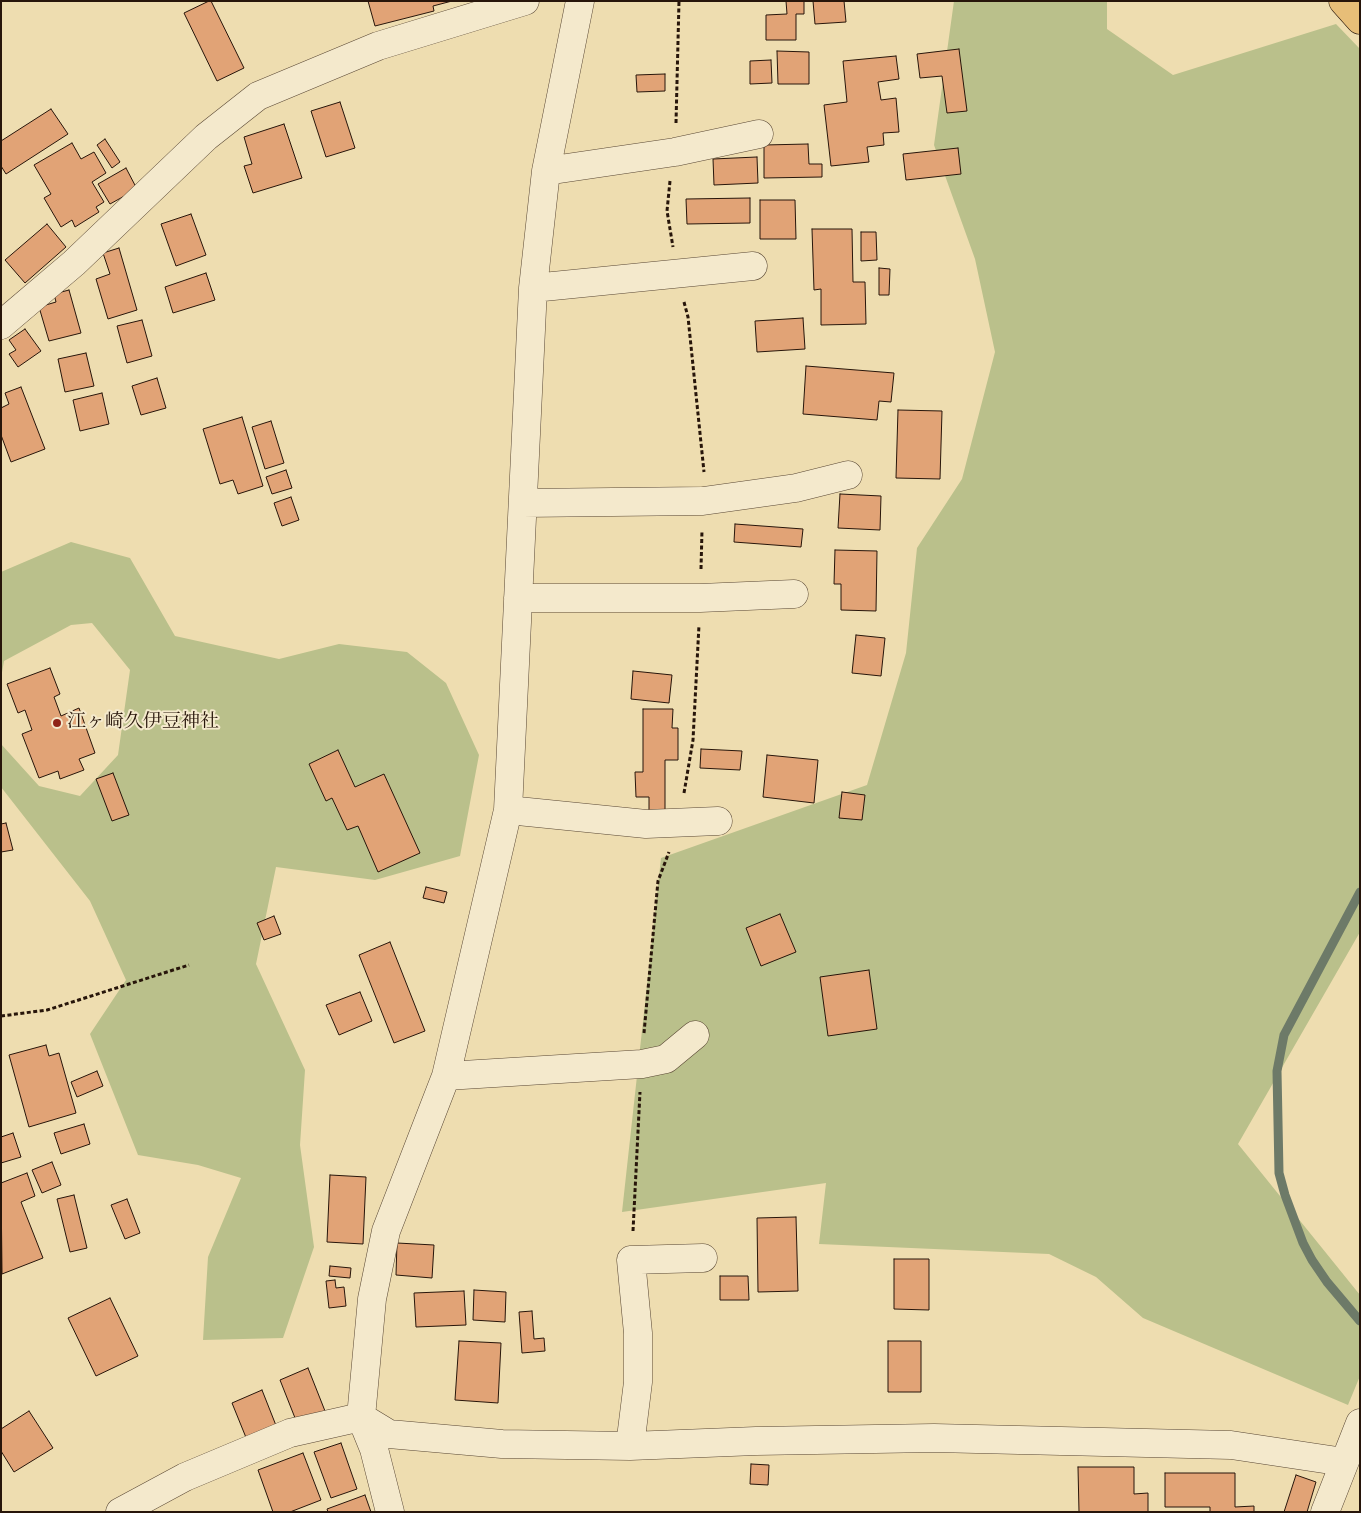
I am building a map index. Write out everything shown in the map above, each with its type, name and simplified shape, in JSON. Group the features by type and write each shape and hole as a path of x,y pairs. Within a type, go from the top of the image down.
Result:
{"main road":[{"path":"1343,1 1360,20"}],"street":[{"path":"1,325 74,263 206,137 258,96 378,46 525,1"},
{"path":"390,1512 374,1449 361,1417 372,1299 386,1231 446,1076 508,810 533,288 546,171 580,1"},
{"path":"546,171 676,152 758,134"},
{"path":"533,288 753,266"},
{"path":"523,502 703,501 796,488 848,475"},
{"path":"518,598 700,598 794,594"},
{"path":"508,810 646,824 718,821"},
{"path":"446,1076 642,1064 666,1059 695,1035"},
{"path":"630,1446 638,1382 638,1334 631,1260 703,1258"},
{"path":"120,1512 185,1477 290,1433 361,1417 389,1434 502,1444 630,1446 756,1440 934,1438 1211,1444 1280,1451 1344,1462"},
{"path":"1325,1512 1360,1423"}],"path":[{"path":"631,1260 646,990 658,881 679,824 693,740 700,598 704,462 688,317 677,273 667,212 668,192 676,152 679,1"},
{"path":"1,1016 47,1010 189,965"}],"green space":[{"path":"954,1 1107,1 1107,29 1173,75 1336,24 1360,49 1360,932 1238,1144 1360,1295 1360,1376 1348,1405 1143,1318 1096,1277 1049,1254 819,1244 826,1183 622,1212 661,858 867,785 906,653 917,548 962,479 995,352 975,259 934,145"},
{"path":"71,542 130,558 175,636 279,659 339,644 407,652 446,683 479,755 460,856 375,880 276,867 256,964 305,1070 300,1145 314,1247 283,1338 203,1340 208,1257 241,1178 198,1165 138,1155 90,1034 126,980 90,901 1,787 1,744 39,786 80,796 118,755 130,670 92,623 71,625 4,661 1,678 1,572"}],"building":[{"path":"211,1 244,68 217,81 184,13"},
{"path":"368,1 452,1 433,6 434,11 375,26"},
{"path":"786,1 804,1 804,14 796,14 796,40 766,40 766,15 787,14"},
{"path":"813,1 844,1 846,22 815,24"},
{"path":"959,49 967,111 947,113 942,76 920,78 917,54"},
{"path":"777,51 809,52 809,84 778,84"},
{"path":"896,56 899,79 878,82 881,100 896,98 899,132 883,133 884,145 867,147 869,162 831,166 824,105 847,102 843,61"},
{"path":"771,60 772,83 750,84 750,61"},
{"path":"665,74 665,91 637,92 636,75"},
{"path":"340,102 355,148 326,157 311,111"},
{"path":"51,109 68,134 6,174 1,166 1,141"},
{"path":"284,124 302,178 253,193 244,166 252,164 244,137"},
{"path":"105,139 120,162 112,168 97,145"},
{"path":"72,143 81,159 94,152 106,173 92,182 104,202 96,207 99,212 75,227 72,220 61,227 44,198 51,194 34,165"},
{"path":"808,144 809,164 822,164 822,177 764,178 764,145"},
{"path":"958,148 961,174 906,180 903,154"},
{"path":"757,157 758,183 714,185 713,159"},
{"path":"126,168 137,189 110,204 98,184"},
{"path":"750,198 750,223 687,224 686,199"},
{"path":"760,200 795,200 796,239 760,239"},
{"path":"191,214 206,255 176,266 161,224"},
{"path":"47,224 66,247 25,283 5,260"},
{"path":"812,229 852,229 853,282 865,282 866,324 821,325 821,289 814,290"},
{"path":"861,232 876,232 877,260 861,261"},
{"path":"119,248 137,310 108,319 96,279 110,274 103,253"},
{"path":"879,268 890,269 889,295 879,295"},
{"path":"206,273 215,300 173,313 165,287"},
{"path":"69,290 81,333 49,341 39,307 56,302 54,294"},
{"path":"803,318 805,349 757,352 755,321"},
{"path":"142,320 152,356 127,363 117,326"},
{"path":"25,329 41,351 18,367 9,354 16,350 9,340"},
{"path":"86,353 94,386 65,392 58,359"},
{"path":"806,366 894,373 891,402 879,401 877,420 803,414"},
{"path":"157,378 166,408 141,415 132,386"},
{"path":"21,387 45,449 11,462 1,435 1,408 9,404 5,393"},
{"path":"102,393 109,424 80,431 73,400"},
{"path":"898,410 942,411 940,479 896,478"},
{"path":"242,417 263,486 238,494 233,480 220,484 203,429"},
{"path":"271,421 284,463 265,469 252,427"},
{"path":"286,470 292,488 272,494 266,477"},
{"path":"840,494 881,496 880,530 838,528"},
{"path":"291,497 299,520 282,526 274,503"},
{"path":"735,524 803,529 801,547 734,542"},
{"path":"835,550 877,551 876,611 841,610 841,584 834,584"},
{"path":"856,635 885,638 881,676 852,673"},
{"name":"江ヶ崎久伊豆神社","path":"50,668 60,694 54,697 61,716 79,708 95,753 79,759 84,770 60,779 58,771 39,778 22,734 32,730 25,710 18,713 7,684"},
{"path":"633,671 672,675 669,703 631,699"},
{"path":"643,709 673,709 672,728 678,728 678,760 665,760 665,814 649,814 649,797 636,797 635,772 643,772"},
{"path":"701,749 742,751 740,770 700,768"},
{"path":"338,750 355,787 384,774 420,853 378,872 358,826 347,830 332,798 326,801 309,764"},
{"path":"767,755 818,760 814,803 763,797"},
{"path":"113,773 129,815 112,821 96,779"},
{"path":"842,792 865,795 862,820 839,818"},
{"path":"6,823 13,850 1,852 1,824"},
{"path":"426,887 447,892 444,903 423,898"},
{"path":"780,914 796,952 761,966 746,928"},
{"path":"274,916 281,934 264,940 257,923"},
{"path":"390,942 425,1031 394,1043 359,955"},
{"path":"869,970 877,1029 828,1036 820,977"},
{"path":"360,992 372,1021 339,1035 326,1005"},
{"path":"46,1045 49,1056 59,1053 76,1113 29,1127 9,1055"},
{"path":"97,1071 103,1086 77,1097 71,1082"},
{"path":"84,1124 90,1144 61,1154 54,1133"},
{"path":"13,1133 21,1157 1,1163 1,1137"},
{"path":"52,1162 61,1185 42,1193 32,1170"},
{"path":"27,1173 35,1196 21,1202 43,1258 2,1274 1,1183"},
{"path":"330,1175 366,1177 363,1244 327,1242"},
{"path":"74,1195 87,1248 70,1252 57,1199"},
{"path":"127,1199 140,1233 125,1239 111,1205"},
{"path":"796,1217 798,1291 758,1292 757,1218"},
{"path":"397,1243 434,1245 432,1278 396,1275"},
{"path":"894,1259 929,1259 929,1310 894,1309"},
{"path":"330,1266 351,1268 350,1278 329,1276"},
{"path":"720,1276 748,1276 749,1300 720,1300"},
{"path":"335,1280 336,1288 344,1287 346,1306 329,1308 326,1281"},
{"path":"474,1290 506,1292 505,1322 473,1320"},
{"path":"464,1291 466,1325 416,1327 414,1293"},
{"path":"110,1298 138,1356 96,1376 68,1318"},
{"path":"532,1311 534,1339 544,1338 545,1351 522,1353 519,1312"},
{"path":"459,1341 501,1343 498,1403 455,1400"},
{"path":"888,1341 921,1341 921,1392 888,1392"},
{"path":"308,1368 325,1411 297,1423 280,1380"},
{"path":"262,1390 277,1428 247,1440 232,1403"},
{"path":"29,1411 53,1448 14,1472 1,1451 1,1429"},
{"path":"341,1443 357,1489 331,1498 314,1452"},
{"path":"303,1453 321,1500 290,1512 273,1512 258,1470"},
{"path":"751,1464 769,1465 768,1485 750,1484"},
{"path":"1078,1467 1134,1467 1134,1494 1148,1493 1148,1512 1079,1512"},
{"path":"1165,1473 1235,1473 1235,1507 1254,1506 1254,1512 1210,1512 1210,1507 1165,1507"},
{"path":"1296,1475 1316,1482 1307,1512 1284,1512"},
{"path":"365,1495 371,1512 328,1512 327,1509"}],"waterway":[{"path":"1360,892 1284,1035 1277,1071 1279,1173 1285,1195 1303,1243 1312,1260 1327,1282 1360,1321"}],"place":[{"name":"江ヶ崎久伊豆神社","path":"57,723"}]}
